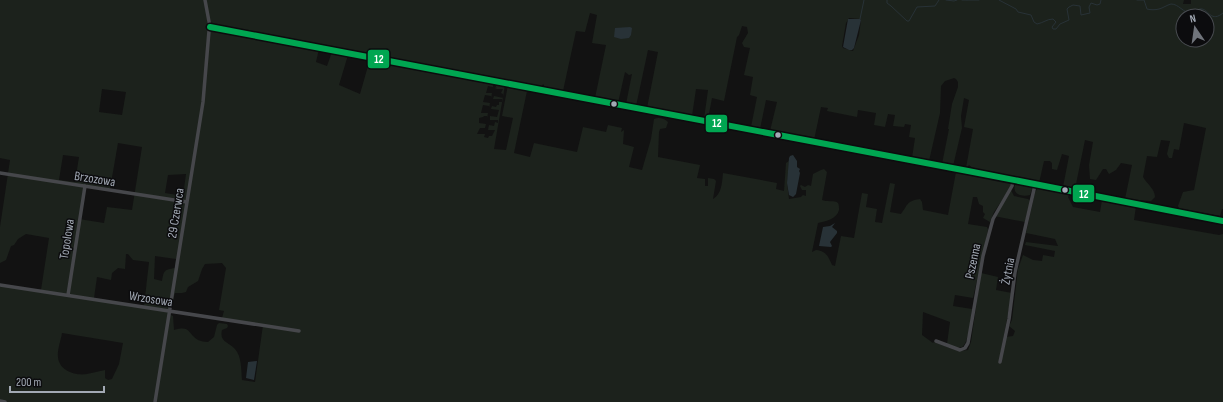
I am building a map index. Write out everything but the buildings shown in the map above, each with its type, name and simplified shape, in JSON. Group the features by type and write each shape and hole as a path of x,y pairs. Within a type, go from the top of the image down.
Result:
{"street":[{"name":"29 Czerwca","path":"155,402 203,102 210,27 205,0"},
{"path":"210,27 1223,221"},
{"name":"Brzozowa","path":"0,174 187,202"},
{"name":"Pszenna","path":"936,341 957,349 965,348 968,343 983,256 993,219 1012,186 1013,180"},
{"name":"Żytnia","path":"1000,362 1009,319 1015,272 1035,184"},
{"name":"Topolowa","path":"68,295 85,186"},
{"name":"Wrzosowa","path":"0,285 299,331"},
{"path":"0,401 5,402"}],"shaded area":[{"path":"0,0 1184,0 1183,4 1191,4 1191,0 1223,0 1223,209 1220,216 1182,209 1178,206 1183,192 1194,190 1206,128 1184,123 1179,150 1174,149 1172,158 1169,158 1167,154 1170,141 1161,140 1157,157 1147,156 1143,177 1155,194 1155,197 1151,201 1125,199 1132,165 1121,163 1116,170 1109,174 1106,169 1103,169 1096,180 1090,179 1089,165 1093,142 1085,140 1075,189 1063,187 1069,156 1062,154 1057,170 1052,169 1052,163 1050,161 1044,161 1039,183 1021,178 986,173 974,169 969,165 966,168 973,129 964,127 969,100 964,98 961,116 962,128 953,166 942,164 952,104 958,87 958,82 954,78 945,81 941,86 940,113 929,161 912,158 915,138 909,137 911,125 905,124 904,127 893,126 895,115 888,114 885,127 874,125 876,113 858,110 857,117 827,111 828,108 821,107 814,140 770,131 777,102 766,100 760,129 751,127 757,97 750,95 753,77 744,75 750,48 744,47 742,43 748,33 747,27 742,26 737,37 724,101 712,98 708,119 704,119 708,90 696,89 692,116 647,108 658,52 648,50 636,106 626,104 632,74 629,75 625,72 618,103 595,98 606,45 592,43 597,15 590,13 585,32 576,31 563,91 544,87 543,84 542,86 495,79 493,82 493,87 488,86 486,93 492,93 491,98 491,96 485,95 483,102 490,103 489,108 489,106 483,105 481,113 488,113 487,118 487,116 484,116 479,118 479,123 486,124 485,128 480,128 477,134 485,134 484,137 488,138 489,136 492,136 495,130 488,130 489,125 494,126 495,122 498,123 498,120 490,120 490,116 497,117 499,110 491,109 492,106 496,107 499,105 499,102 502,102 502,99 493,99 494,96 503,98 494,149 506,150 513,118 502,116 508,85 519,87 521,90 524,88 524,90 527,91 514,153 530,157 534,143 577,152 583,127 606,132 608,125 622,128 621,132 624,130 623,144 634,147 629,167 642,170 651,139 654,119 659,118 668,122 666,128 660,129 659,132 658,157 700,165 697,178 705,179 705,186 708,186 708,178 716,181 713,199 720,191 723,173 777,183 776,189 784,191 786,163 789,161 787,183 789,199 801,197 803,195 806,196 806,190 802,190 800,186 811,186 813,174 824,169 827,172 822,200 837,202 839,205 839,210 834,218 818,223 812,252 816,250 824,253 832,265 835,266 841,236 854,238 862,193 868,194 866,207 877,209 875,222 882,223 890,183 895,184 890,212 901,214 910,202 920,199 923,210 948,215 956,172 986,176 986,179 989,177 1007,180 1011,187 994,212 990,222 983,218 985,214 983,212 983,206 979,204 977,197 973,197 968,224 987,227 988,230 973,298 955,295 953,306 972,309 969,330 964,345 958,348 947,344 950,322 923,312 922,335 933,343 934,342 958,351 968,350 971,342 981,273 998,277 996,290 1012,293 999,361 1005,337 1013,336 1015,331 1009,326 1012,320 1018,269 1023,255 1033,260 1042,261 1043,255 1054,257 1055,251 1025,245 1026,242 1058,246 1055,239 1026,233 1035,192 1038,188 1044,188 1069,195 1068,197 1073,207 1100,212 1102,200 1136,206 1134,220 1219,235 1223,234 1223,402 0,402 0,286 41,290 49,238 26,234 11,246 6,260 0,263 0,227 10,160 0,158","holes":["849,18 860,19 859,35 853,51 843,48 842,46 846,23","207,19 211,24 216,26 485,78 485,81 370,59 360,94 339,85 348,55 332,52 327,66 316,62 319,49 215,29 211,31 207,40","102,89 126,92 122,115 99,112","118,143 142,147 132,210 107,207 104,223 79,219 84,185 110,189","63,155 79,157 75,182 59,180","186,174 183,196 165,193 168,175","126,254 128,254 133,260 149,262 144,306 94,298 97,277 111,280 112,273 118,268 125,269","155,256 176,259 175,268 165,271 162,281 154,279","222,263 226,268 219,310 224,311 222,318 263,325 255,382 242,380 239,356 235,349 223,339 221,334 222,330 227,328 227,324 219,323 217,325 214,337 208,342 198,340 186,329 183,328 174,330 173,316 169,314 175,293 186,292 188,287 198,281 205,264","62,333 123,343 119,364 112,379 108,380 105,378 105,370 89,374 78,374 69,372 61,366 58,351"]},
{"path":"848,19 861,20 854,48 852,50 843,47"},
{"path":"615,28 632,28 629,38 621,39 614,37"},
{"path":"497,84 505,85 503,97 503,94 501,93 503,89 496,89 497,87 495,89"},
{"path":"793,155 797,161 797,167 800,169 800,173 796,194 793,197 789,195 787,183 789,158"},
{"path":"1019,183 1031,187 1032,189 1030,195 1024,196 1015,191 1015,185"},
{"path":"1011,190 1014,196 1028,199 1030,201 1025,222 994,216"},
{"path":"835,223 832,227 837,231 837,233 830,242 832,246 819,246 823,227 830,226"},
{"path":"257,361 254,380 246,378 248,362"}],"waterway":[{"path":"860,19 864,0"},
{"path":"887,0 887,3 907,21 909,21 917,7 935,6 939,0"},
{"path":"946,0 957,0"},
{"path":"962,0 967,0"},
{"path":"967,0 979,0"},
{"path":"999,0 1016,9 1018,12 1031,15 1034,22 1037,24 1053,19 1056,22 1052,27 1053,29 1056,29 1060,24 1069,20 1067,9 1069,7 1073,5 1080,6 1081,15 1090,13 1089,7 1091,3 1097,5 1100,4 1101,0"},
{"path":"1137,0 1144,0 1147,9 1150,10 1159,9 1174,4 1188,13 1201,9 1216,17 1223,13"}],"transit line":[{"name":"12","path":"210,27 1223,221"}]}
